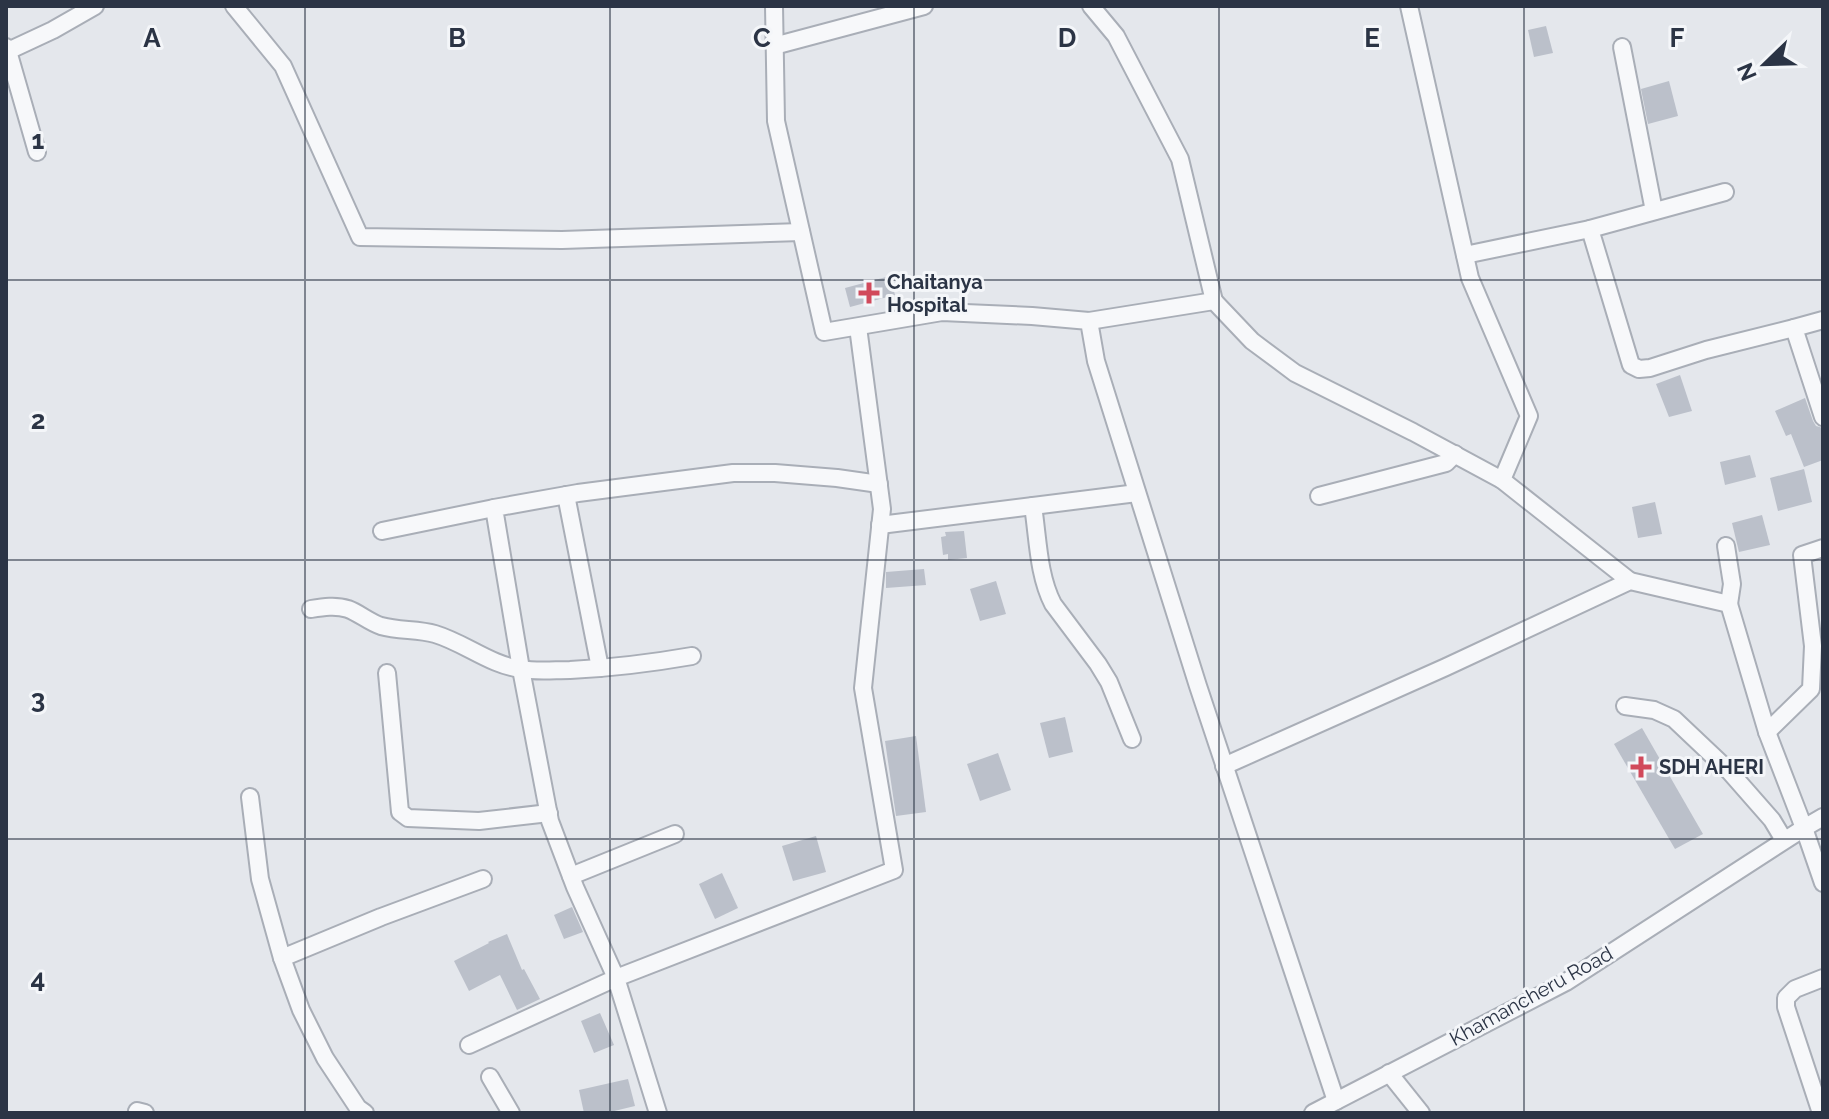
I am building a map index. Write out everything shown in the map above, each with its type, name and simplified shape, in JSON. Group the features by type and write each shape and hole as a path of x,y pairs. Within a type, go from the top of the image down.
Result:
{"street":[{"path":"37,152 7,49 53,30 95,6"},
{"path":"234,6 283,66 360,237 562,240 801,232"},
{"path":"774,6 776,121 824,332 942,312 1089,321 1214,301"},
{"path":"774,46 924,6"},
{"path":"1091,6 1116,36 1180,159 1214,301 1252,341 1295,373 1502,480 1630,581 1729,604"},
{"path":"1409,6 1470,278 1529,416 1502,480"},
{"path":"1622,47 1654,211"},
{"path":"1465,255 1590,229 1725,192"},
{"path":"1590,229 1631,365 1639,369 1823,320"},
{"path":"1089,321 1096,361 1137,493 1336,1101"},
{"path":"469,1045 616,978 894,870 863,688 882,509 858,327"},
{"path":"1794,328 1823,417"},
{"path":"1319,496 1446,463 1455,454"},
{"path":"382,531 566,495 733,473 775,473 879,484"},
{"path":"880,525 1137,493"},
{"path":"566,495 600,668"},
{"path":"1033,506 1048,595 1109,682 1132,739"},
{"path":"494,508 549,813 571,876 616,978 658,1113"},
{"path":"1726,546 1732,584 1729,604 1767,732 1823,883"},
{"path":"1767,732 1811,689 1817,679 1802,555 1823,548"},
{"path":"1224,766 1630,581"},
{"path":"311,609 350,609 376,624 433,633 503,665 521,669 600,668 692,656"},
{"path":"387,673 400,812 408,818 479,821 549,813"},
{"path":"1625,706 1654,710 1674,719 1729,771 1772,820 1784,840"},
{"path":"250,797 260,879 282,958 301,1010 325,1058 358,1108 365,1113"},
{"name":"Khamancheru Road","path":"1313,1113 1566,982 1823,817"},
{"path":"571,876 675,834"},
{"path":"282,958 483,879"},
{"path":"1821,1113 1786,1007 1786,998 1795,989 1823,978"},
{"path":"1389,1073 1421,1113"},
{"path":"490,1077 511,1113"}],"building":[{"path":"1546,26 1553,53 1534,57 1528,30"},
{"path":"1669,81 1678,116 1648,124 1641,89"},
{"path":"890,276 895,295 850,307 845,288"},
{"path":"1680,375 1692,411 1669,417 1656,384"},
{"path":"1805,398 1816,426 1823,428 1823,460 1804,467 1791,434 1786,436 1775,411"},
{"path":"1750,455 1756,477 1725,485 1720,462"},
{"path":"1804,469 1812,502 1778,511 1770,478"},
{"path":"1655,502 1662,534 1638,538 1632,507"},
{"path":"1762,515 1770,545 1739,552 1732,523"},
{"path":"964,531 967,558 948,560 948,554 943,555 941,537 946,536 945,532"},
{"path":"924,569 926,585 886,588 886,572"},
{"path":"996,581 1006,614 980,621 970,589"},
{"path":"1065,717 1073,752 1049,758 1040,723"},
{"path":"1642,728 1703,834 1675,849 1614,744"},
{"path":"916,736 926,812 896,816 885,741"},
{"path":"998,753 1011,790 980,801 967,764"},
{"path":"816,836 826,872 793,881 782,846"},
{"path":"722,873 738,908 715,919 699,884"},
{"path":"572,907 583,932 564,939 554,915"},
{"path":"507,934 522,970 540,999 517,1010 500,975 469,991 454,961"},
{"path":"600,1013 614,1045 594,1053 581,1021"},
{"path":"628,1079 635,1106 606,1113 584,1113 579,1090"}],"place":[{"name":"Chaitanya Hospital","path":"869,293"},
{"name":"SDH AHERI","path":"1641,767"}]}
